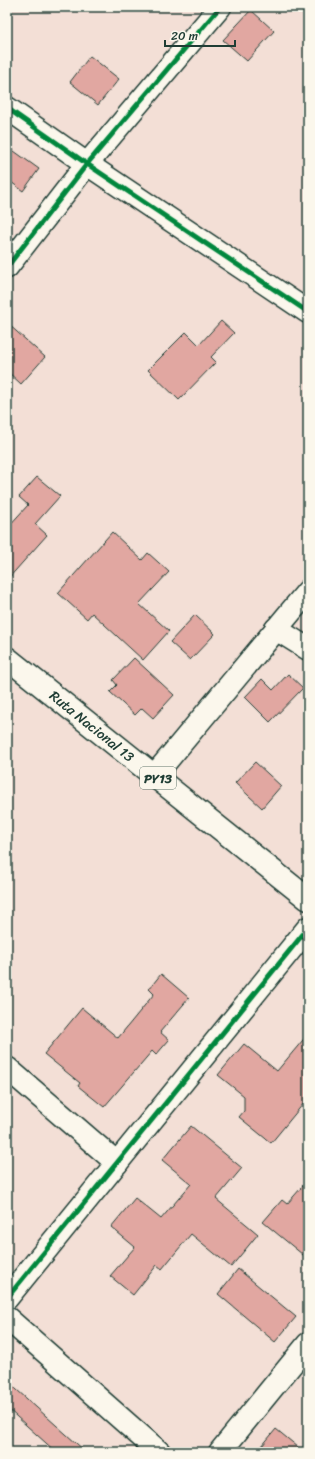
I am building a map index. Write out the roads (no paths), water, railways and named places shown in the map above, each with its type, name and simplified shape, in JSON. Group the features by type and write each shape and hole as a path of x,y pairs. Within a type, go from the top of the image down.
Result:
{"main road":[{"path":"7,267 87,164 220,7"},
{"path":"7,108 87,164 308,312"},
{"path":"154,776 308,590"},
{"path":"276,628 308,650"},
{"name":"Ruta Nacional 13","path":"7,658 308,899"},
{"path":"7,1298 308,928"},
{"path":"7,1068 117,1163"},
{"path":"7,1318 160,1452"},
{"path":"220,1452 308,1344"}]}
